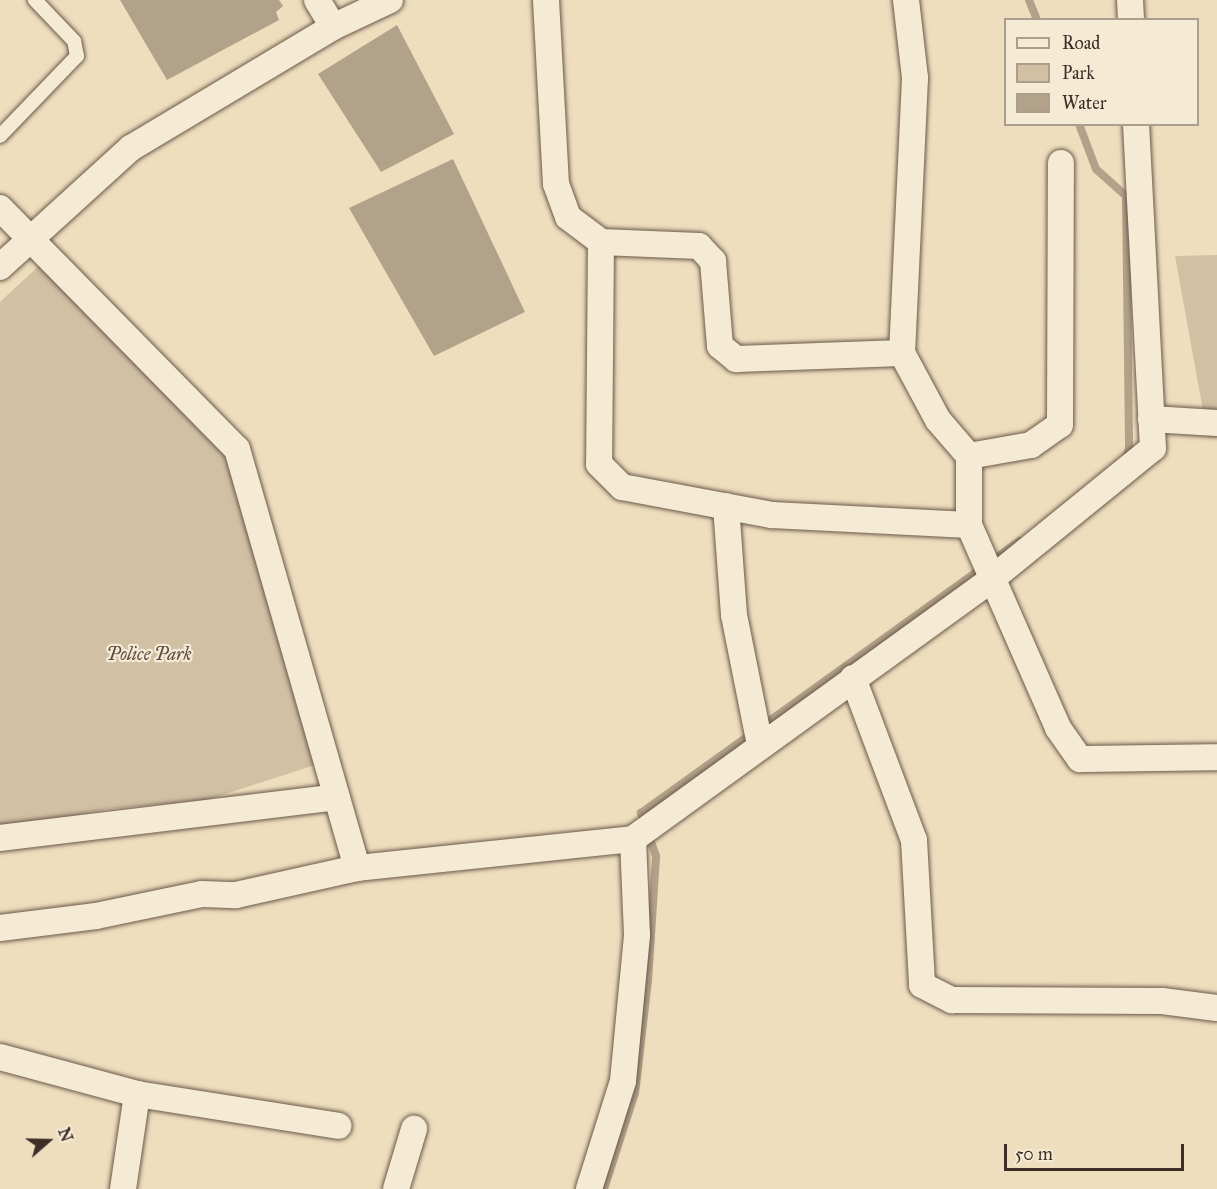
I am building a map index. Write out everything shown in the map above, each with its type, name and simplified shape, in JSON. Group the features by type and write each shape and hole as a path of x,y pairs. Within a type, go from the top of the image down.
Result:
{"street":[{"path":"317,0 333,27"},
{"path":"0,267 131,148 333,27 390,0"},
{"path":"546,0 556,184 568,217 602,242 699,246 712,261 720,346 736,358 902,353"},
{"path":"906,0 915,78 902,353 938,420 969,456 969,525 1058,728 1080,759 1217,757"},
{"path":"1130,0 1131,18"},
{"path":"0,928 96,916 201,894 236,895 357,868 633,839 993,578 1153,448 1136,126"},
{"path":"969,456 1031,445 1060,425 1061,163"},
{"path":"0,208 237,449 357,868"},
{"path":"602,242 599,464 622,487 772,514 969,525"},
{"path":"1151,419 1217,423"},
{"path":"726,506 734,615 760,745"},
{"path":"853,678 914,840 922,985 952,1000 1161,1001 1217,1008"},
{"path":"0,838 337,796"},
{"path":"589,1189 623,1081 637,935 633,839"},
{"path":"0,1057 137,1094 338,1126"},
{"path":"123,1189 137,1094"},
{"path":"396,1189 414,1129"}],"lane":[{"path":"0,136 77,56 74,40 35,0"}],"green space":[{"name":"Police Park","path":"58,248 172,369 234,445 318,764 207,800 106,809 0,830 0,302"},
{"path":"1217,255 1217,437 1208,438 1175,256"}],"water":[{"path":"120,0 279,0 283,6 276,12 279,20 167,80"},
{"path":"397,25 454,134 381,172 318,74"},
{"path":"453,159 525,312 434,356 349,208"}],"waterway":[{"path":"1029,0 1036,18"},
{"path":"1080,126 1096,169 1126,196 1129,449 1125,460"},
{"path":"604,1189 635,1093 648,981 656,856 641,813 1019,541"}]}
